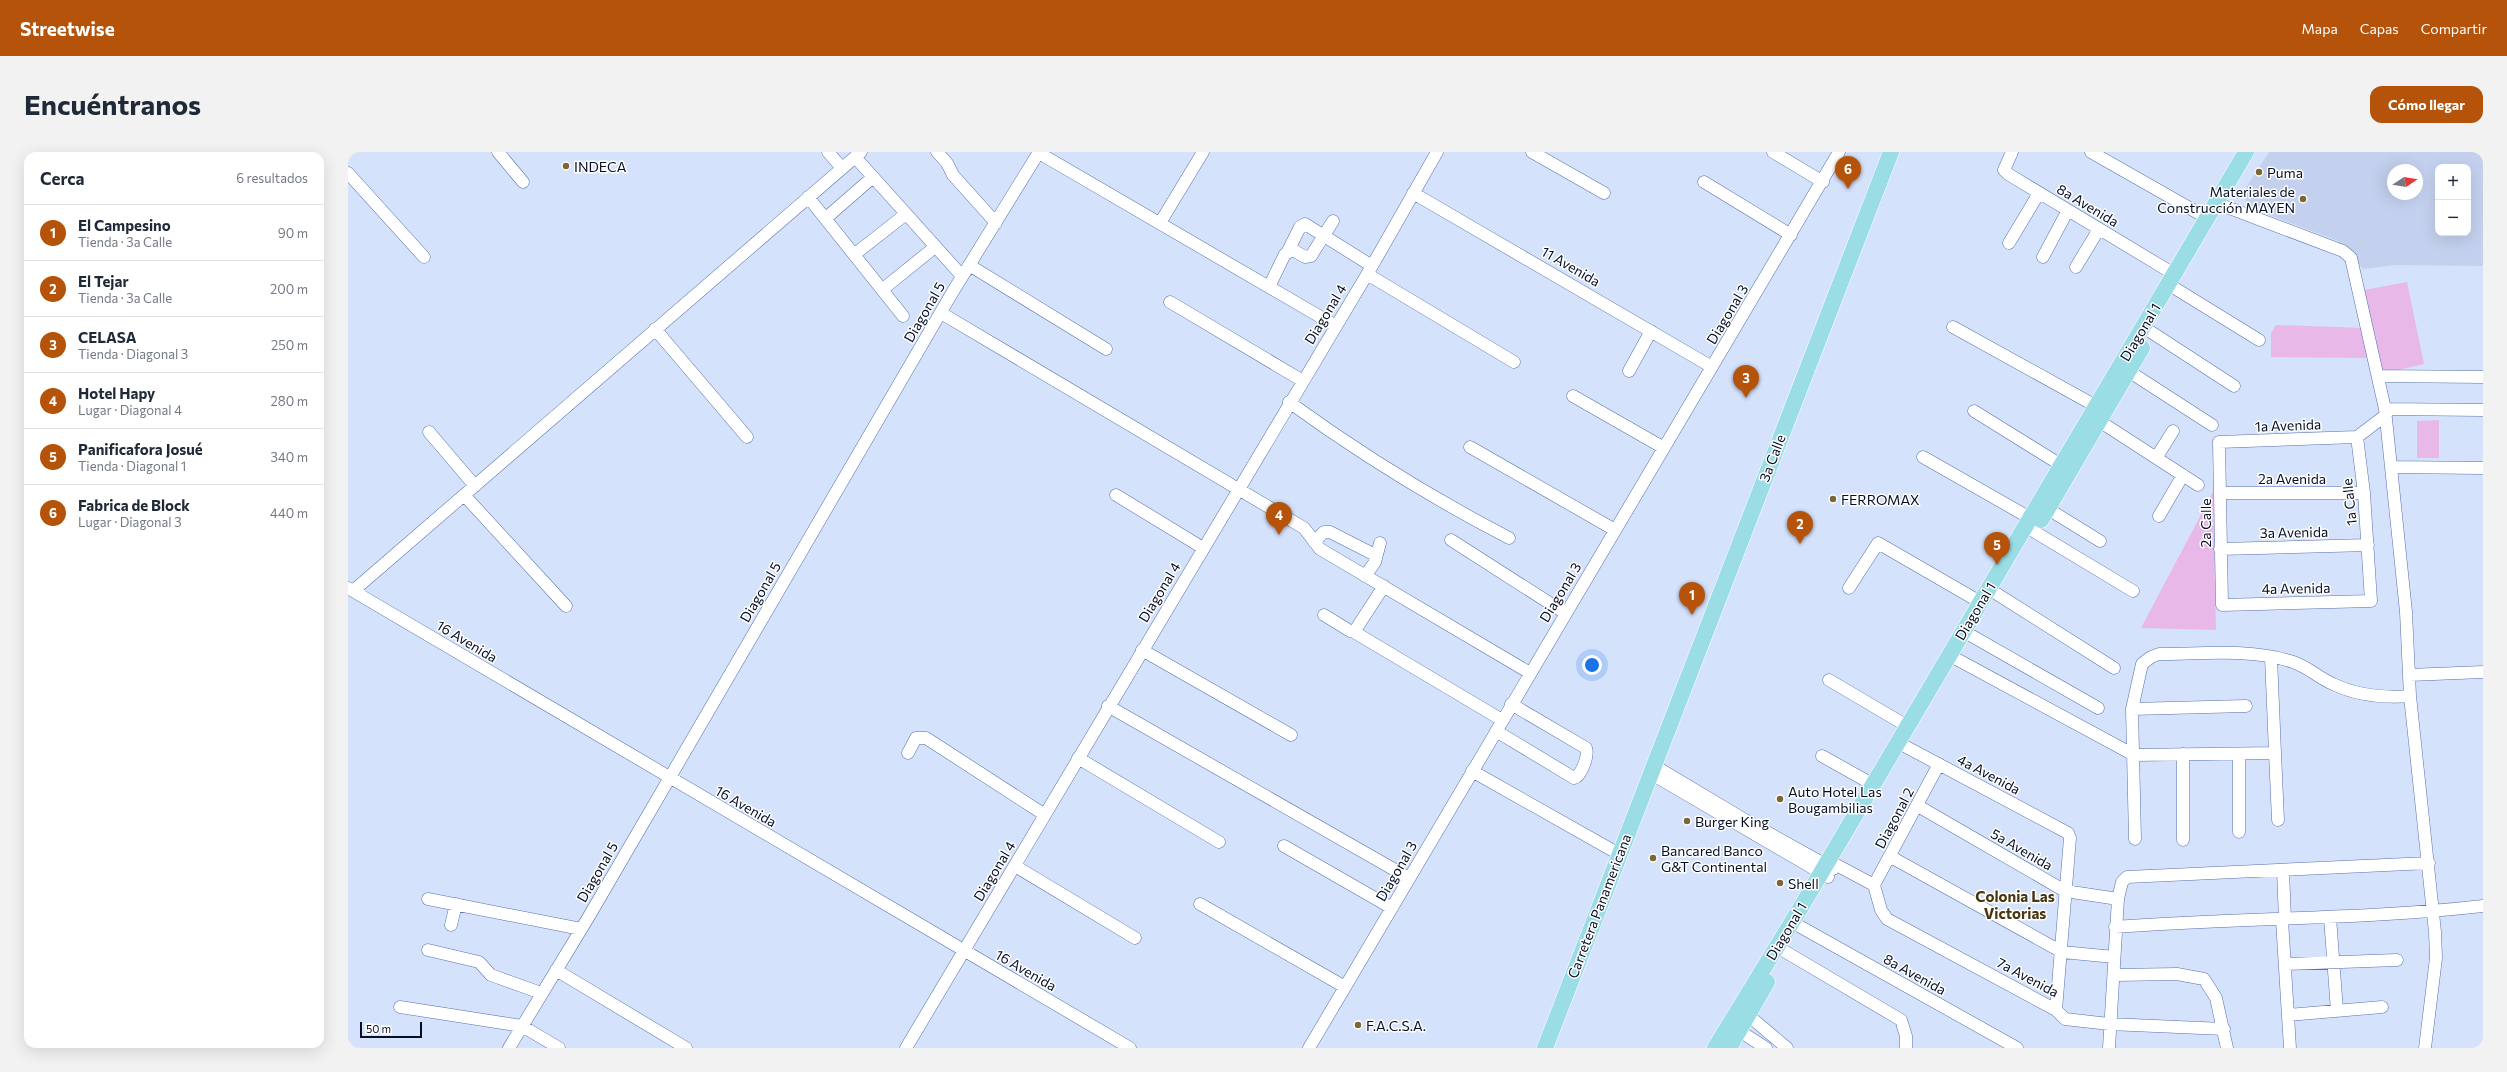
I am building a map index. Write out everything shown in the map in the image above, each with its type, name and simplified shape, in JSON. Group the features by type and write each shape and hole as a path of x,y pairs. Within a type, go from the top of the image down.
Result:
{"main road":[{"name":"3a Calle","path":"1651,769 1891,152"},
{"name":"Diagonal 1","path":"1730,1048 1735,1028 1953,658 1980,602 2030,525 2048,509 2098,414 2220,204 2246,152"},
{"name":"Diagonal 1","path":"2177,277 2207,218 2220,204 2257,152"},
{"name":"Diagonal 1","path":"1744,1012 1799,926 1872,784 1902,744 1907,726 1953,658 1972,636 1997,594 2061,465 2130,372 2151,332 2157,313"},
{"name":"Carretera Panamericana","path":"1544,1048 1651,769"},
{"name":"Diagonal 1","path":"1715,1048 1735,1028"}],"street":[{"path":"498,152 523,182"},
{"path":"828,152 842,168"},
{"path":"937,152 947,163 952,175 996,223"},
{"path":"1039,152 1336,326"},
{"name":"Diagonal 5","path":"509,1048 581,929 668,777 962,276 1039,152"},
{"path":"1160,223 1203,152"},
{"name":"Diagonal 4","path":"906,1048 1237,489 1336,326 1437,152"},
{"path":"1532,152 1604,193"},
{"path":"1773,152 1823,182"},
{"name":"Diagonal 3","path":"1309,1048 1565,613 1823,182 1839,152"},
{"name":"8a Avenida","path":"2012,152 2004,170 2177,277 2259,340"},
{"path":"2091,152 2207,218"},
{"path":"351,589 475,486 858,154 873,177 934,247 962,276"},
{"path":"348,173 424,258"},
{"path":"826,218 873,177"},
{"path":"1704,182 1791,235"},
{"name":"11 Avenida","path":"1413,193 1712,367"},
{"path":"2009,243 2039,193"},
{"path":"808,197 903,316"},
{"path":"2220,204 2348,254 2351,258 2380,376 2386,412 2406,612 2410,696 2429,863 2433,912 2436,958 2425,1048"},
{"path":"2043,257 2068,210"},
{"path":"855,254 906,214"},
{"path":"1288,251 1293,250 1305,257 1311,256 1333,221"},
{"path":"1269,287 1303,224 1323,236 1369,270 1514,362"},
{"path":"2076,267 2099,229"},
{"path":"882,289 934,247"},
{"path":"969,265 1106,349"},
{"path":"1170,302 1303,381"},
{"path":"941,313 1304,528 1320,549 1530,673"},
{"path":"1952,327 2098,414 2156,458 2198,485"},
{"path":"655,329 747,437"},
{"path":"1629,371 1651,331"},
{"path":"2151,332 2234,386"},
{"path":"2130,372 2212,425"},
{"path":"2380,376 2483,377"},
{"path":"1573,396 1664,448"},
{"path":"1289,402 1333,434 1396,475 1509,538"},
{"path":"2357,437 2386,412 2483,410"},
{"path":"1974,411 2061,465"},
{"path":"2156,458 2173,431"},
{"path":"429,432 475,486"},
{"name":"1a Avenida","path":"2220,442 2357,437"},
{"name":"1a Calle","path":"2357,437 2364,493 2371,602"},
{"name":"2a Calle","path":"2220,442 2220,549 2222,605"},
{"path":"1470,447 1615,530"},
{"path":"1923,457 2133,591"},
{"path":"2391,467 2483,468"},
{"path":"2159,516 2183,475"},
{"name":"2a Avenida","path":"2220,493 2364,493"},
{"path":"464,495 566,606"},
{"path":"1116,495 1202,548"},
{"path":"2048,509 2100,541"},
{"path":"1314,542 1324,532 1330,532 1375,555"},
{"path":"1451,540 1565,613"},
{"path":"1365,576 1375,562 1375,555 1380,543"},
{"path":"1849,588 1878,543 1980,602"},
{"name":"3a Avenida","path":"2220,549 2368,546"},
{"path":"1354,632 1384,586"},
{"name":"16 Avenida","path":"351,589 1130,1048"},
{"path":"1997,594 2114,668"},
{"name":"4a Avenida","path":"2222,605 2371,602"},
{"path":"1324,616 1354,632 1502,720"},
{"path":"1972,636 2098,708"},
{"path":"1142,650 1291,735"},
{"path":"2135,839 2132,709 2142,664 2150,656 2159,654 2271,657 2292,662 2313,670 2331,683 2351,691 2393,697 2410,696"},
{"path":"2271,657 2278,820"},
{"path":"1953,658 2101,739 2134,755 2275,753"},
{"path":"2409,675 2483,672"},
{"path":"1829,680 1907,726"},
{"path":"1496,731 1574,778 1578,776 1587,755 1586,748 1511,704"},
{"path":"1108,706 1409,878"},
{"path":"2132,709 2246,706"},
{"path":"908,753 916,738 926,738 1045,815"},
{"path":"2101,739 2133,739"},
{"name":"4a Avenida","path":"1902,744 2068,833 2071,844 2065,891"},
{"path":"2183,754 2183,840"},
{"path":"2239,754 2239,832"},
{"path":"1822,756 1872,784"},
{"path":"1078,758 1219,842"},
{"name":"Diagonal 2","path":"1874,885 1891,857 1939,764"},
{"path":"1651,769 1698,797 1828,868 1874,885"},
{"path":"1472,771 1619,854"},
{"name":"5a Avenida","path":"1918,806 2065,891 2118,899"},
{"path":"1284,846 1392,908"},
{"path":"1891,857 2062,952 2114,957"},
{"path":"2109,1048 2109,1024 2114,975 2118,899 2122,882 2127,877 2429,863"},
{"path":"1015,866 1135,938"},
{"path":"2282,870 2283,920 2290,1048"},
{"name":"7a Avenida","path":"1874,885 1881,910 1887,919 2056,1010 2065,1019 2109,1024 2224,1029"},
{"path":"2056,1010 2062,952 2065,891"},
{"path":"428,899 581,929"},
{"path":"451,925 456,904"},
{"path":"1200,904 1345,987"},
{"path":"2116,927 2183,922 2283,920 2433,912 2483,906"},
{"path":"2330,917 2337,1011"},
{"name":"8a Avenida","path":"1799,926 2017,1048"},
{"path":"428,950 479,962 491,975 541,993"},
{"path":"1784,951 1901,1020 1909,1047"},
{"path":"2285,964 2397,960"},
{"path":"556,970 686,1048"},
{"path":"2114,975 2177,974 2204,979 2216,998 2228,1048"},
{"path":"400,1007 522,1026 559,1048"},
{"path":"2288,1015 2382,1007"},
{"path":"1744,1012 1782,1046"},
{"path":"1735,1028 1766,1048"}],"shaded area":[{"path":"2269,152 2483,152 2483,266 2395,265 2363,269 2338,241 2248,207 2243,192"},
{"path":"2407,282 2424,364 2380,374 2359,291"},
{"path":"2276,325 2364,328 2370,358 2271,357 2271,333"},
{"path":"2439,420 2439,458 2417,458 2417,421"},
{"path":"2213,492 2216,630 2141,628"}],"place":[{"name":"INDECA","path":"566,166"},
{"name":"Puma","path":"2259,172"},
{"name":"Fabrica de Block","path":"1848,189"},
{"name":"Materiales de Construcción MAYEN","path":"2303,199"},
{"name":"CELASA","path":"1746,398"},
{"name":"FERROMAX","path":"1833,499"},
{"name":"Hotel Hapy","path":"1279,535"},
{"name":"El Tejar","path":"1800,544"},
{"name":"Panificafora Josué","path":"1997,565"},
{"name":"El Campesino","path":"1692,615"},
{"name":"Auto Hotel Las Bougambilias","path":"1780,799"},
{"name":"Burger King","path":"1687,821"},
{"name":"Bancared Banco G&T Continental","path":"1653,858"},
{"name":"Shell","path":"1780,883"},
{"name":"F.A.C.S.A.","path":"1358,1025"}],"district":[{"name":"Colonia Las Victorias","path":"2015,904"}]}
